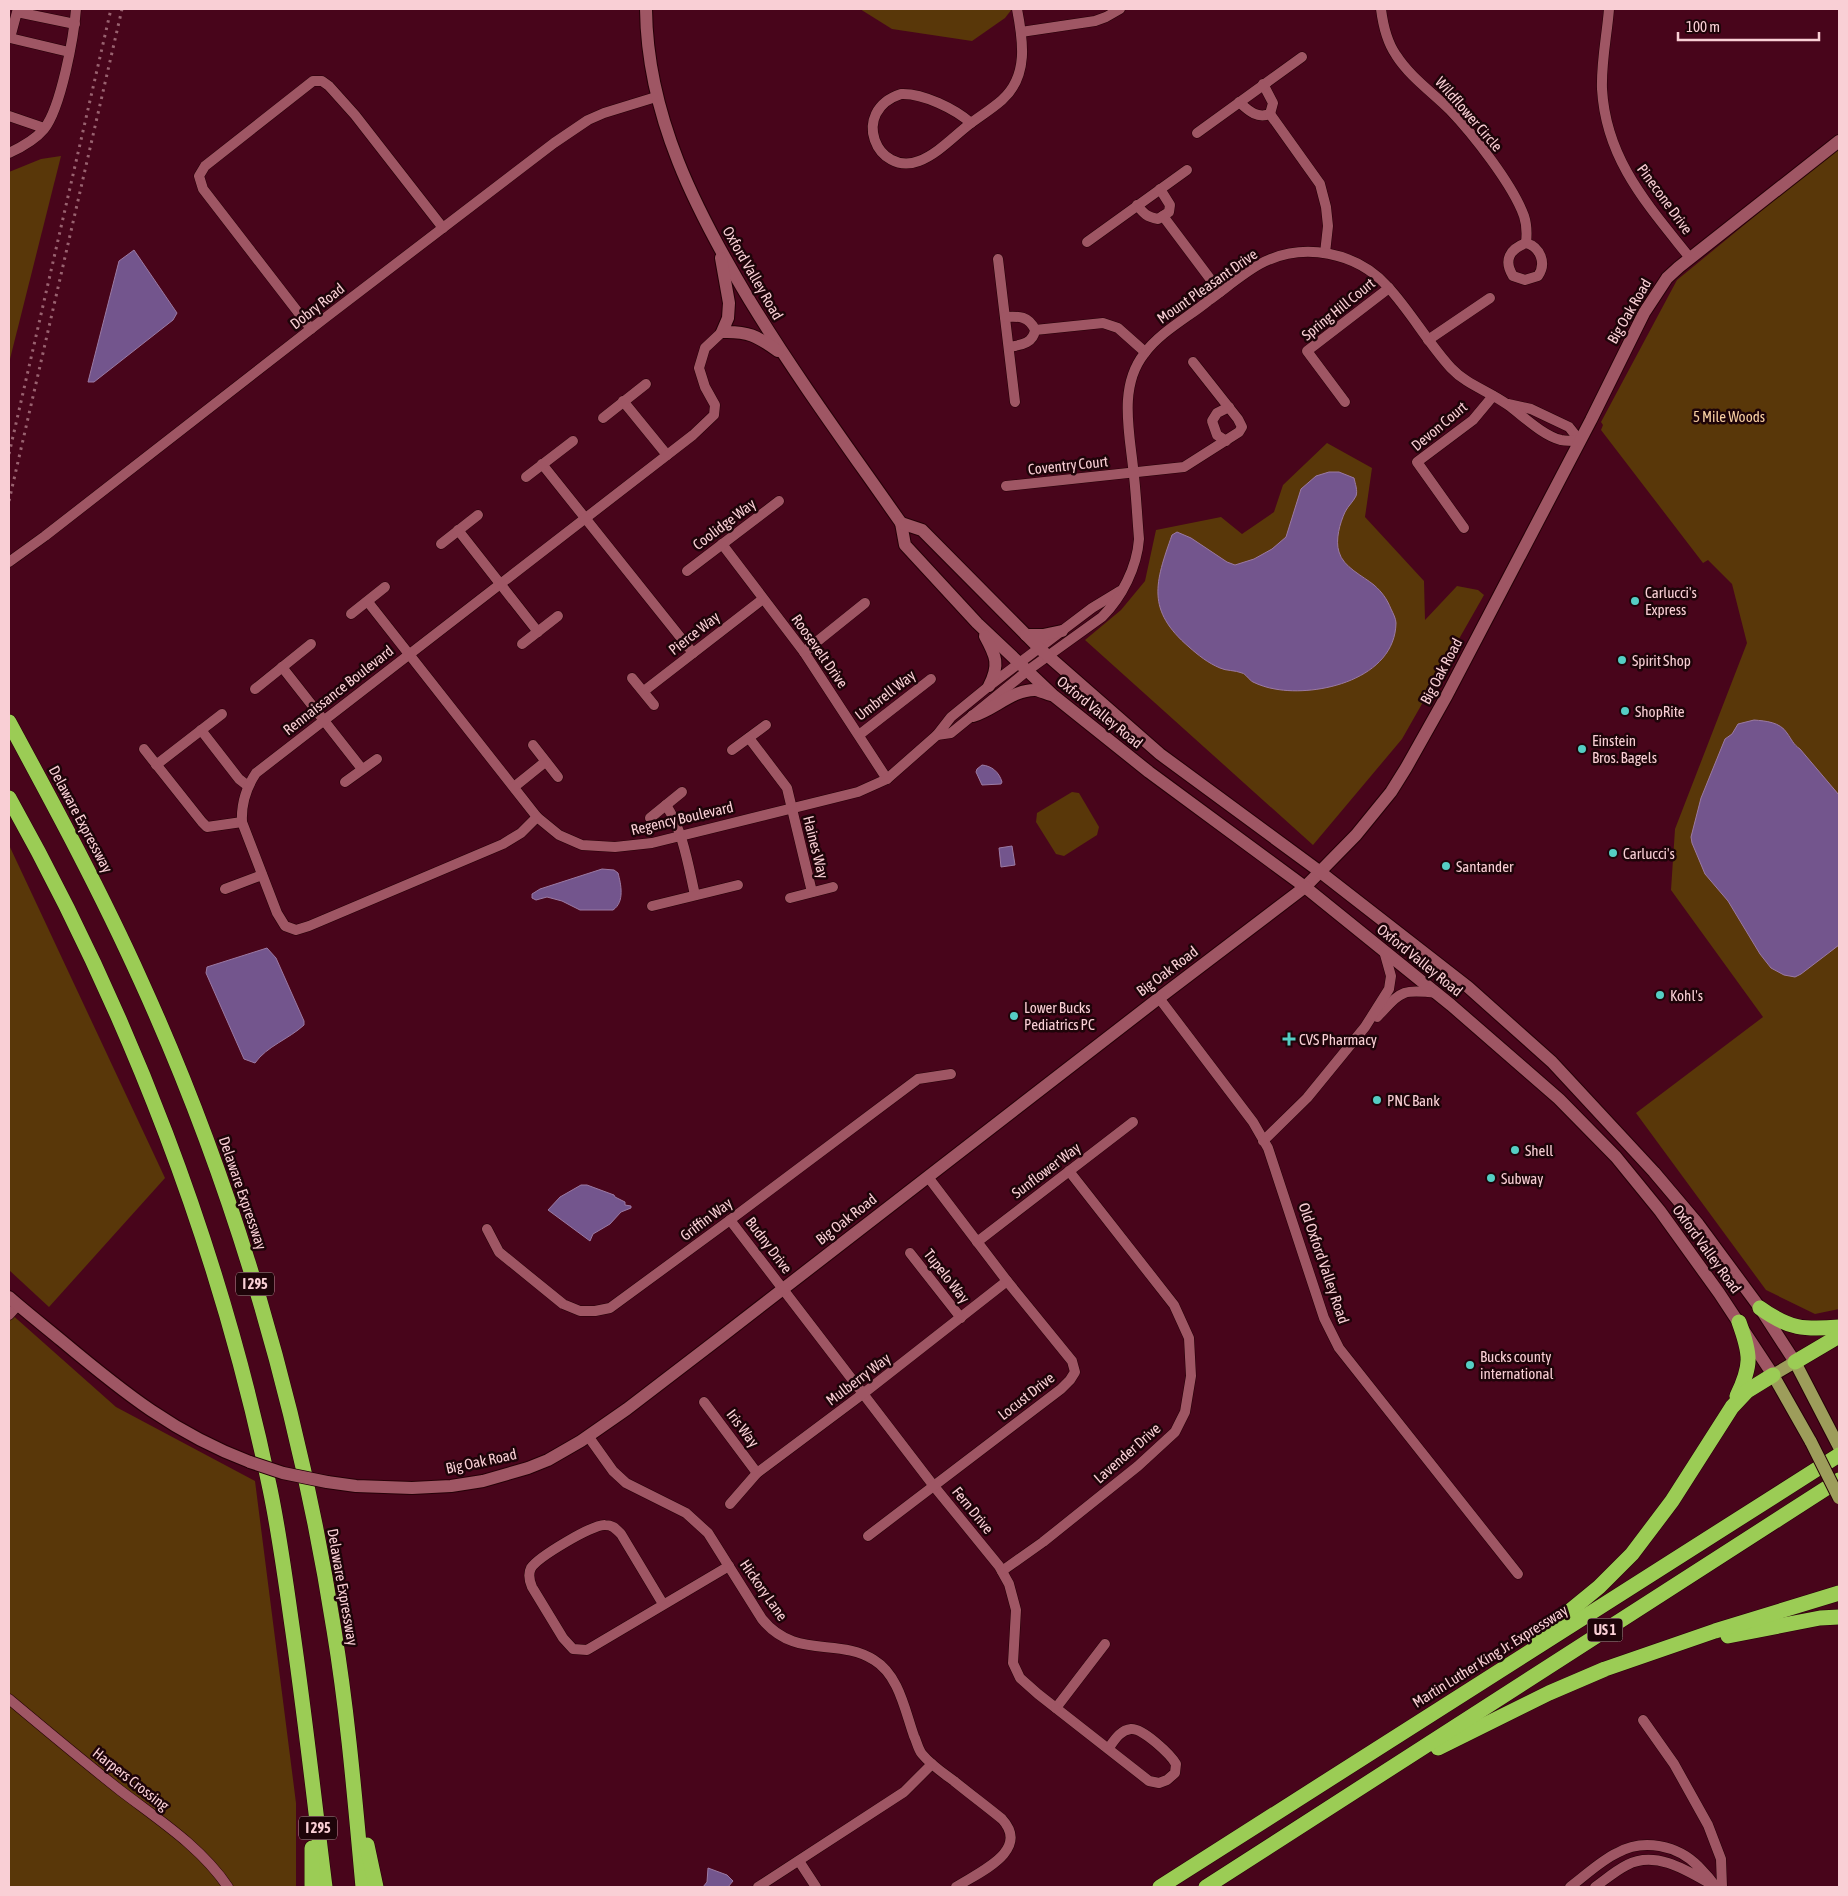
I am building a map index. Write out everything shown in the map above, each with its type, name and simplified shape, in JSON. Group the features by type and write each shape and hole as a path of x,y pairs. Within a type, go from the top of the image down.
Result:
{"highway":[{"name":"Delaware Expressway","path":"9,722 81,856 142,983 197,1116 243,1246 285,1392 319,1548 341,1676 363,1887"},
{"name":"I 295","path":"9,798 57,889 134,1055 178,1168 220,1295 253,1415 271,1491 286,1583 325,1887"},
{"path":"1760,1308 1778,1320 1798,1327 1816,1329 1839,1327"},
{"path":"1492,1674 1583,1601 1632,1554 1672,1501 1732,1407 1744,1380 1748,1364 1747,1346 1739,1322"},
{"path":"1794,1362 1839,1336"},
{"path":"1732,1407 1747,1391 1773,1375"},
{"name":"Martin Luther King Jr. Expressway","path":"1160,1887 1839,1455"},
{"name":"US 1","path":"1206,1887 1839,1480"},
{"path":"1372,1781 1565,1685 1627,1661 1670,1648 1715,1631 1839,1593"},
{"path":"1670,1648 1820,1618 1839,1617"},
{"path":"351,1764 376,1887"},
{"path":"311,1768 312,1887"}],"main road":[{"name":"Oxford Valley Road","path":"646,9 648,43 656,97 663,123 682,175 719,248 783,354 901,523 904,546 977,623 1054,696 1149,772 1305,888 1437,993 1559,1099 1616,1157 1660,1211 1739,1322 1773,1375 1811,1442 1839,1498"},
{"name":"Big Oak Road","path":"13,1301 136,1401 187,1434 213,1448 283,1473 356,1486 412,1488 451,1486 503,1476 535,1465 548,1460 588,1436 783,1289 1159,998 1305,888 1319,871 1356,835 1391,792 1406,768 1448,695 1644,313 1667,278 1839,140"},
{"path":"719,248 729,303 728,318 722,332 741,331 754,336 783,354"},
{"name":"Oxford Valley Road","path":"901,523 922,530 1044,652 1160,754 1319,871 1468,987 1552,1062 1676,1198 1719,1251 1760,1308 1794,1362 1839,1447"},
{"path":"977,623 996,656 995,675 989,686"},
{"path":"1026,635 1043,635 1062,631"},
{"path":"973,716 985,713 1018,693 1036,690 1054,696"},
{"path":"1773,1375 1794,1362"}],"street":[{"path":"9,153 34,139 44,128 54,111 69,52 76,9"},
{"path":"971,123 960,113 917,95 901,94 882,105 874,118 873,133 879,149 888,158 896,162 910,163 927,158 1003,99 1014,85 1022,63 1021,32 1017,9"},
{"path":"1021,32 1095,20 1106,17 1120,9"},
{"name":"Wildflower Circle","path":"1381,9 1383,25 1396,54 1407,70 1452,112 1476,140 1513,194 1524,215 1526,243"},
{"name":"Pinecone Drive","path":"1609,9 1602,65 1602,89 1609,128 1617,152 1633,185 1690,258"},
{"path":"69,52 10,38 17,12 75,24"},
{"path":"1197,133 1302,57"},
{"path":"311,329 203,189 199,176 205,166 313,81 322,81 355,115 443,228"},
{"path":"1263,84 1272,103 1270,114 1304,165 1320,184 1326,207 1328,226 1325,253"},
{"name":"Dobry Road","path":"9,562 443,228 588,120 604,113 656,97"},
{"path":"1239,102 1253,114 1261,116 1270,114"},
{"path":"9,116 44,128"},
{"path":"1087,242 1187,170"},
{"path":"1137,205 1150,218 1158,219 1169,212 1170,205 1160,189"},
{"path":"1163,216 1220,292"},
{"name":"Mount Pleasant Drive","path":"1022,667 1102,617 1110,608 1131,572 1138,552 1139,539 1127,402 1131,378 1137,365 1145,352 1164,334 1246,273 1270,259 1298,253 1325,253 1346,259 1368,270 1389,288 1428,340 1464,380 1507,404 1528,423 1560,440 1580,441"},
{"path":"998,259 1015,402"},
{"name":"Spring Hill Court","path":"1346,402 1307,350 1389,288"},
{"path":"1428,340 1490,298"},
{"path":"1005,317 1020,316 1026,318 1033,324 1035,330 1032,339 1026,343 1009,347"},
{"path":"1035,330 1103,323 1118,328 1145,352"},
{"name":"Rennaissance Boulevard","path":"537,817 521,833 504,844 296,930 285,926 277,913 242,822 241,810 248,786 256,773 693,435 714,415 715,405 705,387 699,368 705,348 722,332"},
{"path":"1193,362 1229,406 1242,427 1240,432 1226,441 1217,435 1212,421 1217,413 1229,406"},
{"path":"602,418 646,384"},
{"name":"Devon Court","path":"1464,528 1417,462 1473,420 1493,396"},
{"path":"623,401 666,456"},
{"name":"Mount Pleasant Drive","path":"1507,404 1531,409 1569,427 1580,441"},
{"path":"526,477 573,441"},
{"name":"Coventry Court","path":"1006,486 1134,474 1184,467 1226,441"},
{"path":"542,464 693,653"},
{"name":"Coolidge Way","path":"687,571 779,502"},
{"path":"441,544 478,515"},
{"path":"458,530 538,632"},
{"name":"Roosevelt Drive","path":"722,544 804,652 887,779"},
{"path":"351,614 385,587"},
{"name":"Mount Pleasant Drive","path":"1044,652 1062,631 1092,608 1121,590"},
{"name":"Pierce Way","path":"644,692 763,599"},
{"name":"Regency Boulevard","path":"368,602 537,817 559,834 582,845 615,847 652,843 858,792 887,779 937,735 952,717 989,686 1022,667"},
{"path":"804,652 865,603"},
{"path":"522,644 558,616"},
{"path":"254,688 311,644"},
{"path":"282,667 362,769"},
{"name":"Regency Boulevard","path":"937,735 952,733 973,716 1022,667"},
{"path":"632,678 654,705"},
{"name":"Umbrell Way","path":"859,735 931,680"},
{"path":"156,765 222,714"},
{"path":"732,750 766,725"},
{"path":"201,730 239,779 248,786"},
{"name":"Haines Way","path":"749,738 787,788 812,892"},
{"path":"533,745 558,777"},
{"path":"144,749 208,827 242,822"},
{"path":"346,782 377,759"},
{"path":"514,787 545,762"},
{"path":"650,818 682,792"},
{"path":"666,805 673,815 681,836 695,895"},
{"path":"225,889 262,874"},
{"path":"652,906 738,885"},
{"path":"790,898 832,888"},
{"path":"1365,1028 1389,989 1391,976 1384,951"},
{"path":"1263,1141 1307,1098 1365,1028 1402,993 1412,990 1437,993"},
{"name":"Old Oxford Valley Road","path":"1159,998 1253,1122 1268,1148 1324,1318 1339,1348 1518,1574"},
{"name":"Griffin Way","path":"487,1229 500,1252 563,1304 580,1310 595,1311 610,1308 918,1079 951,1074"},
{"name":"Sunflower Way","path":"977,1242 1133,1122"},
{"name":"Lavender Drive","path":"1002,1571 1043,1542 1138,1466 1175,1432 1185,1412 1191,1376 1189,1338 1174,1305 1069,1171"},
{"name":"Locust Drive","path":"868,1536 1061,1388 1070,1380 1075,1372 1072,1361 1007,1282 928,1177"},
{"name":"Budny Drive","path":"730,1220 783,1289"},
{"name":"Tupelo Way","path":"910,1253 960,1318"},
{"name":"Mulberry Way","path":"730,1504 757,1473 1007,1282"},
{"name":"Fern Drive","path":"783,1289 1002,1571 1010,1584 1016,1610 1013,1663 1020,1678 1056,1708 1108,1749 1149,1781 1159,1783 1167,1780 1175,1773 1176,1764 1171,1755 1139,1731 1131,1729 1121,1733 1108,1749"},
{"path":"9,1315 13,1301"},
{"name":"Iris Way","path":"704,1402 757,1473"},
{"name":"Hickory Lane","path":"588,1436 613,1471 626,1483 686,1514 708,1533 762,1619 771,1630 782,1637 796,1642 857,1652 875,1660 888,1673 896,1687 921,1752 932,1764 1002,1819 1009,1827 1012,1837 1008,1849 1001,1858 956,1887"},
{"path":"663,1604 621,1534 613,1526 596,1526 583,1532 535,1563 530,1570 529,1579 532,1587 563,1638 573,1649 586,1650 728,1566"},
{"path":"1056,1708 1105,1644"},
{"name":"Harpers Crossing","path":"9,1699 79,1758 193,1846 214,1867 228,1887"},
{"path":"1642,1720 1674,1764 1708,1825 1721,1859 1722,1887"},
{"path":"758,1887 904,1792 932,1764"},
{"path":"1570,1887 1615,1854 1637,1846 1653,1845 1668,1848 1686,1857 1698,1866 1716,1887 1674,1866 1653,1860 1639,1861 1626,1865 1595,1887"},
{"path":"799,1861 816,1887"}],"green space":[{"path":"860,9 1012,9 1005,18 972,41 892,29"},
{"name":"5 Mile Woods","path":"1839,147 1839,1309 1815,1314 1766,1290 1636,1113 1763,1017 1671,890 1675,829 1747,643 1732,584 1708,560 1703,563 1601,430 1603,425 1601,422 1677,280"},
{"path":"61,156 9,363 9,172 41,159"},
{"path":"1327,443 1372,468 1365,517 1424,581 1425,620 1457,586 1478,590 1484,595 1402,739 1313,845 1085,640 1121,610 1145,581 1156,530 1221,517 1242,534 1274,512 1283,485"},
{"path":"1072,792 1079,793 1099,827 1097,835 1064,856 1056,854 1036,822 1037,813"},
{"path":"9,845 165,1178 49,1307 9,1270"},
{"path":"9,1312 116,1407 255,1481 296,1803 296,1887 9,1887"}],"shaded area":[{"path":"134,250 177,313 173,320 94,382 88,382 119,261"},
{"path":"1329,472 1339,472 1354,478 1357,489 1356,496 1341,521 1338,547 1341,557 1349,567 1379,590 1388,602 1396,620 1392,642 1383,658 1369,671 1351,680 1312,690 1293,691 1272,689 1252,681 1243,674 1222,669 1207,661 1175,634 1160,608 1158,595 1161,568 1172,535 1177,532 1191,538 1227,562 1235,565 1254,559 1272,549 1286,537 1301,489 1316,476"},
{"path":"1754,720 1781,726 1794,744 1839,795 1839,945 1795,977 1784,975 1771,968 1760,954 1728,901 1705,874 1691,837 1701,798 1725,739 1732,734 1738,724"},
{"path":"982,765 992,768 997,772 1001,778 1001,784 982,785 976,772"},
{"path":"1012,846 1015,865 1001,867 999,848"},
{"path":"602,869 614,870 618,873 621,898 617,907 613,910 580,910 562,901 547,897 536,900 532,898 532,894 540,889"},
{"path":"267,948 276,958 304,1021 304,1025 272,1047 255,1063 244,1059 206,973 207,967"},
{"path":"581,1185 587,1185 614,1195 625,1202 625,1205 631,1206 631,1208 621,1212 610,1224 593,1234 590,1241 548,1210 560,1197"},
{"path":"708,1868 727,1875 733,1881 728,1887 703,1887 707,1882"}],"railway":[{"path":"9,454 111,9"},
{"path":"9,501 122,9"}],"place":[{"name":"Carlucci's Express","path":"1635,601"},
{"name":"Spirit Shop","path":"1622,660"},
{"name":"ShopRite","path":"1625,711"},
{"name":"Einstein Bros. Bagels","path":"1582,749"},
{"name":"Carlucci's","path":"1613,853"},
{"name":"Santander","path":"1446,866"},
{"name":"Kohl's","path":"1660,995"},
{"name":"Lower Bucks Pediatrics PC","path":"1014,1016"},
{"name":"CVS Pharmacy","path":"1289,1039"},
{"name":"PNC Bank","path":"1377,1100"},
{"name":"Shell","path":"1515,1150"},
{"name":"Subway","path":"1491,1178"},
{"name":"Bucks county international","path":"1470,1365"}]}
